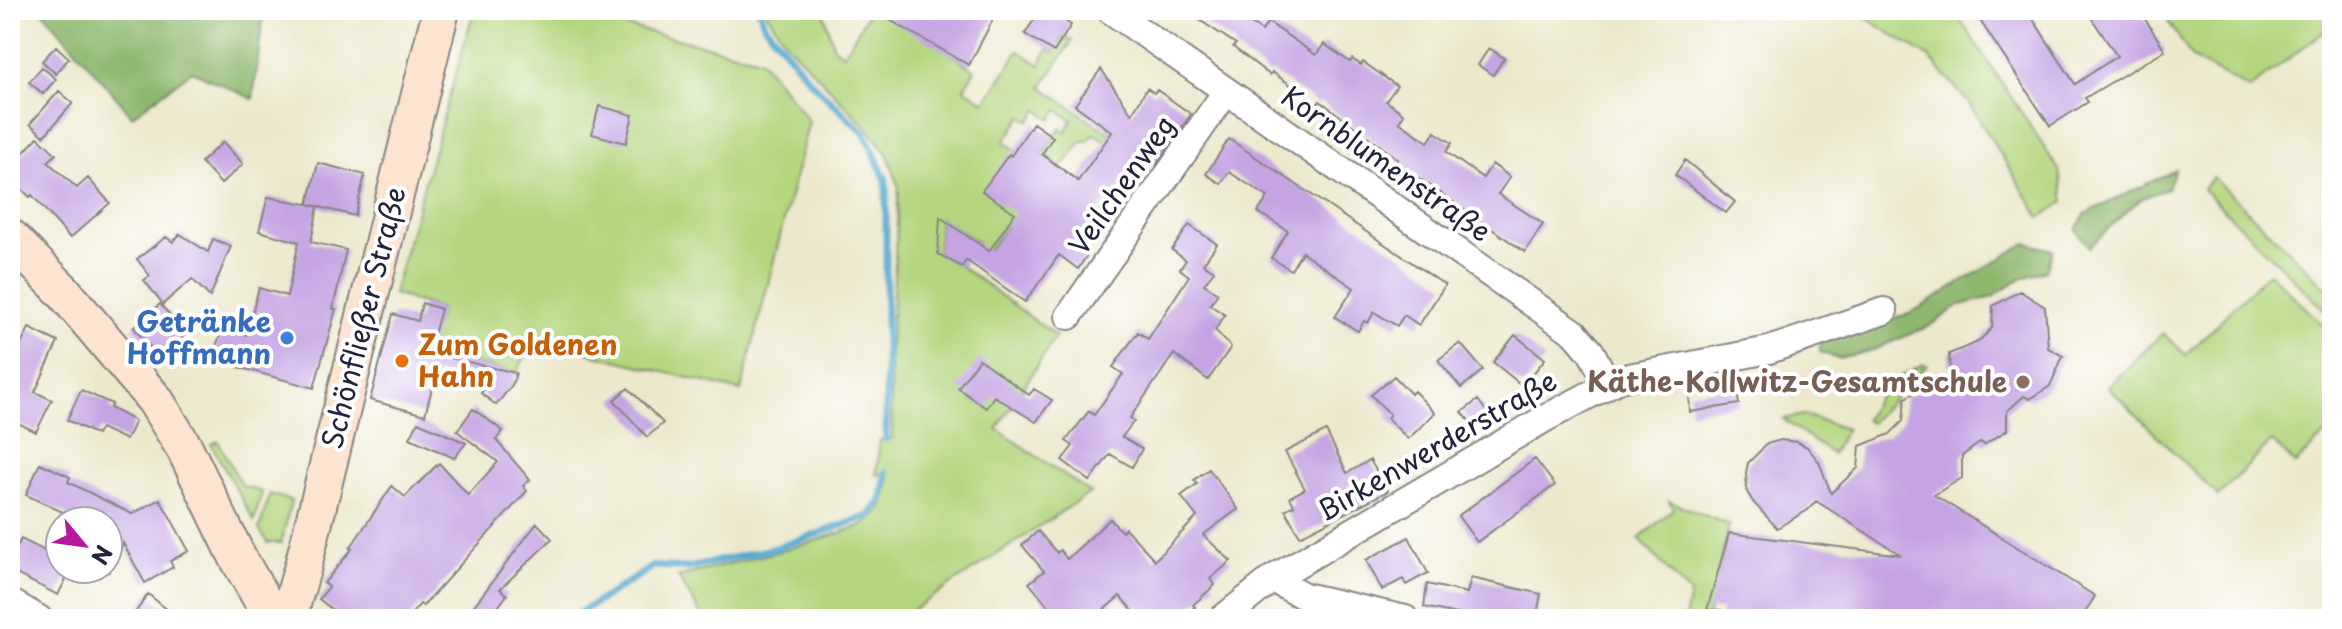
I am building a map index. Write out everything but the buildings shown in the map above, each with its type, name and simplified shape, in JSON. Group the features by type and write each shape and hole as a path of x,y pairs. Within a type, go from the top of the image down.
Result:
{"main road":[{"name":"Schönfließer Straße","path":"272,616 292,604 303,566 441,10"},
{"path":"10,237 63,291 155,400 185,449 237,556 272,616"}],"street":[{"name":"Kornblumenstraße","path":"1110,10 1575,333 1591,352 1608,384"},
{"name":"Veilchenweg","path":"1069,316 1226,92"},
{"name":"Birkenwerderstraße","path":"1222,619 1272,579 1608,384 1619,379 1769,350 1884,311"},
{"path":"1272,579 1304,596 1405,619"},
{"path":"10,602 39,619"}],"green space":[{"path":"42,10 264,10 253,99 192,71 132,116"},
{"path":"474,10 559,10 760,59 809,121 741,391 535,340 516,373 427,352 441,309 393,294"},
{"path":"765,10 823,10 834,48 844,54 870,10 900,10 935,43 975,70 964,88 985,102 1019,51 1040,65 1048,49 1054,52 1064,36 1072,41 1042,87 1113,136 1110,143 1094,134 1089,140 1081,142 1061,169 1042,154 1061,128 1066,132 1072,120 1058,110 1051,119 1038,110 1030,121 1022,116 1004,142 1056,177 1005,228 982,258 977,242 940,218 938,253 1056,336 997,429 1090,493 899,619 704,619 678,577 789,549 864,525 881,510 888,489 889,473 876,475 880,440 892,438 890,349 899,187 888,155 869,130 787,44"},
{"path":"1853,10 1954,10 2059,170 2064,202 2040,217 1968,102 1930,58"},
{"path":"2161,10 2332,10 2332,25 2249,89 2192,58"},
{"path":"2175,170 2168,188 2140,199 2089,247 2076,230 2085,214"},
{"path":"2213,177 2332,293 2332,317 2203,189"},
{"path":"2026,243 2053,250 2046,270 2016,281 1993,297 1960,305 1929,326 1873,350 1839,359 1820,352 1820,342 1869,324 1909,314"},
{"path":"2269,272 2332,334 2332,428 2295,464 2272,441 2218,496 2108,387 2163,333 2186,355"},
{"path":"1923,364 1927,365 1870,423 1865,420 1885,384"},
{"path":"1804,415 1846,429 1832,454 1783,419"},
{"path":"218,441 242,486 262,492 254,521 211,444"},
{"path":"270,494 291,501 281,543 268,543 259,529"},
{"path":"1669,501 1729,525 1708,619 1685,619 1690,594 1639,539 1673,509"}],"waterway":[{"path":"759,10 764,24 810,81 865,134 886,180 886,439"},
{"path":"570,619 654,566 688,568 776,548 869,516 882,500 886,472"}],"place":[{"name":"Getränke Hoffmann","path":"287,338"},
{"name":"Zum Goldenen Hahn","path":"402,361"},
{"name":"Käthe-Kollwitz-Gesamtschule","path":"2023,382"}]}
